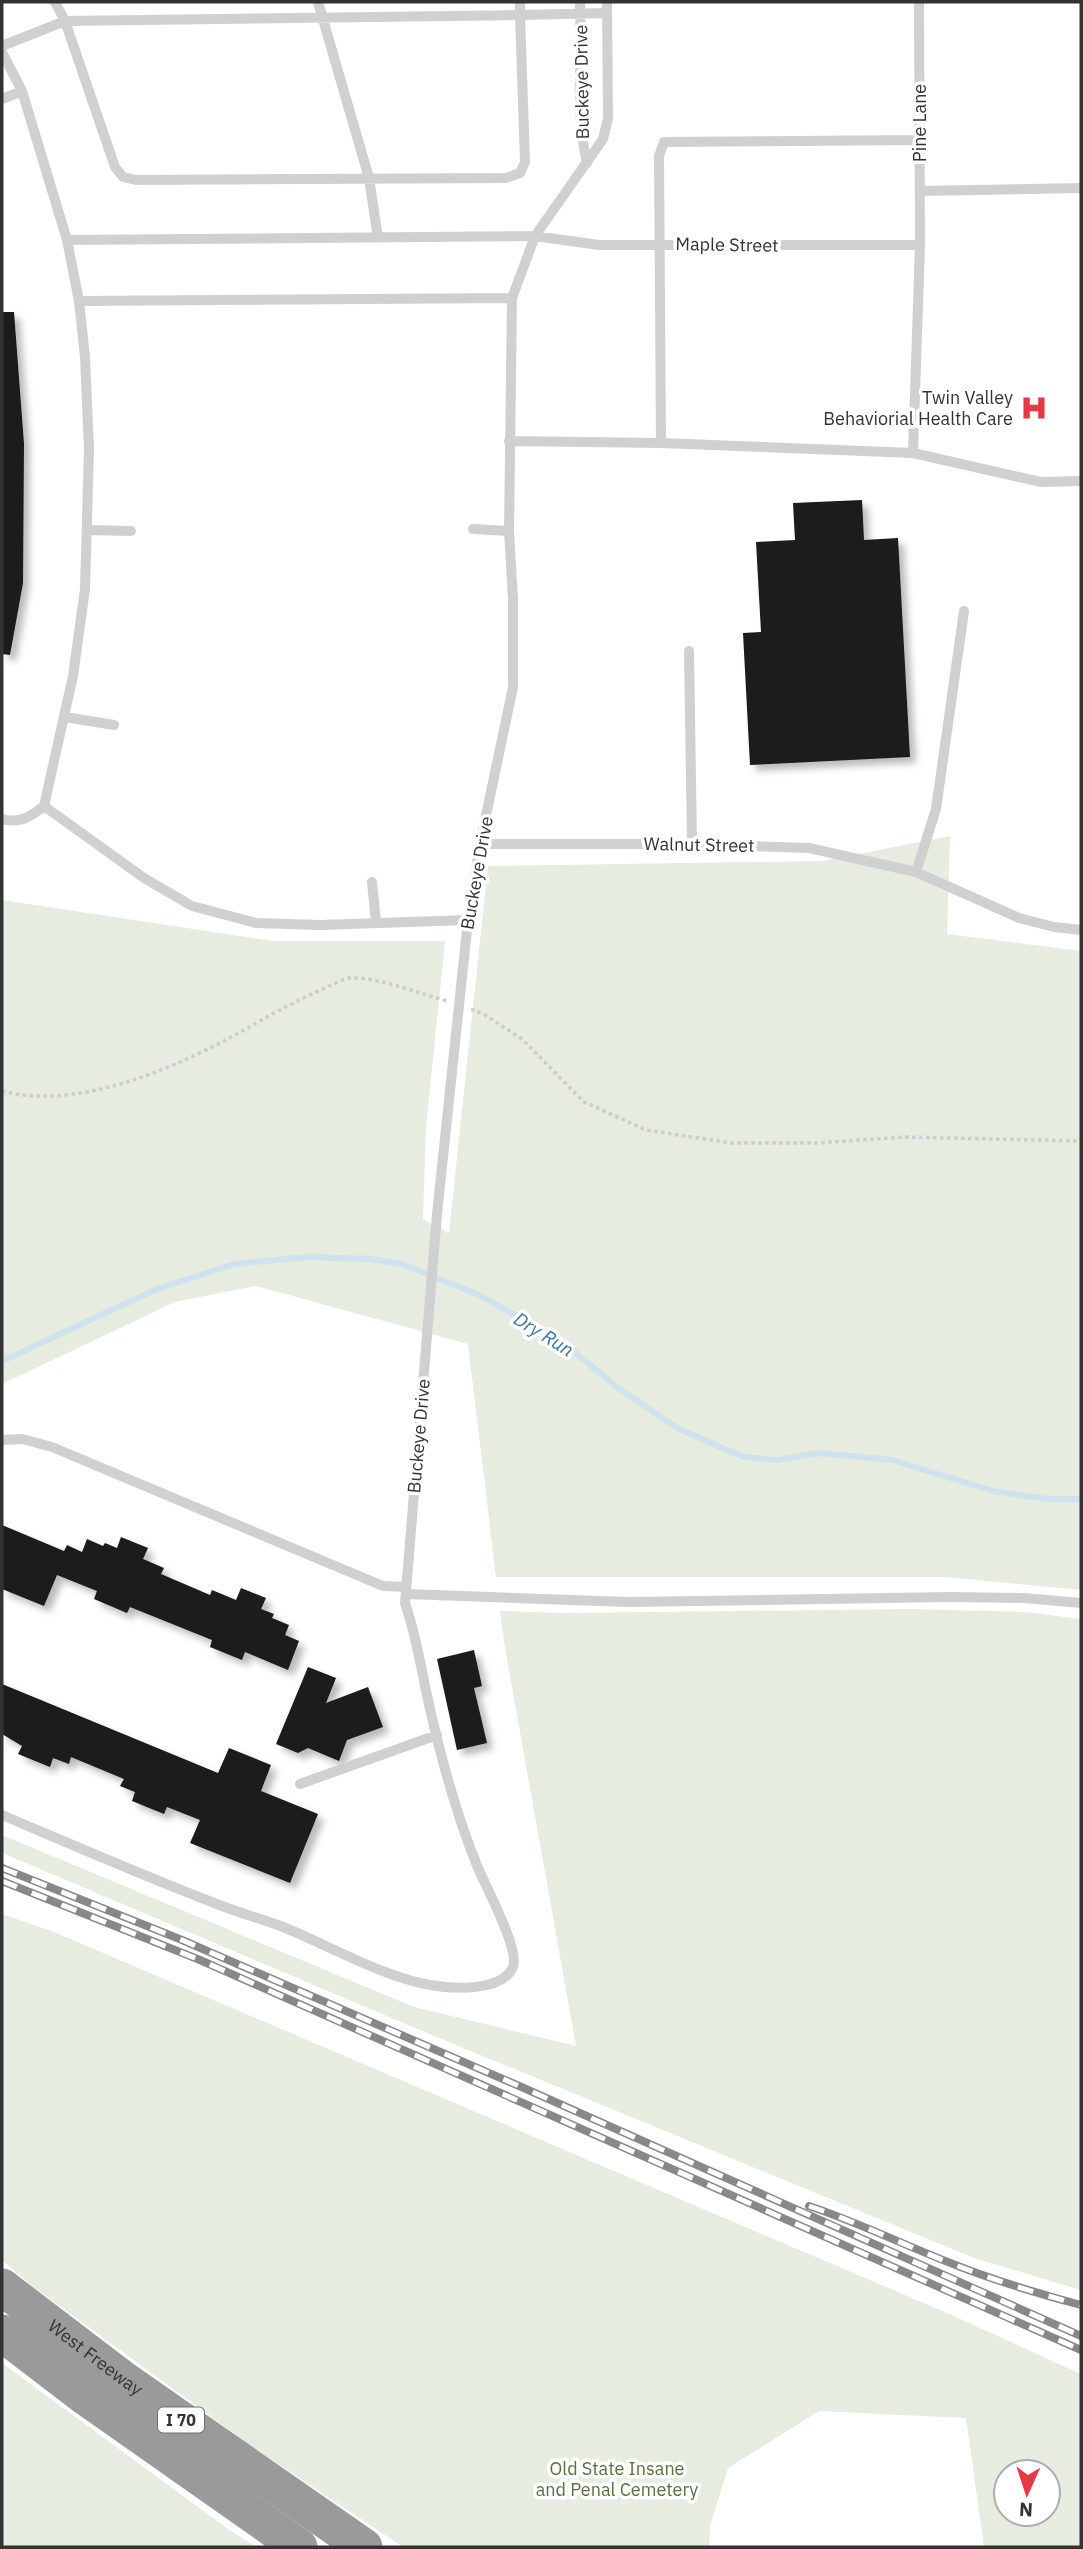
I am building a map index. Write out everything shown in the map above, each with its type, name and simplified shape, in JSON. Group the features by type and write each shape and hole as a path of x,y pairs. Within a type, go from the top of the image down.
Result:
{"highway":[{"name":"West Freeway","path":"2,2287 177,2418 364,2547"},
{"name":"West Freeway","path":"2,2333 104,2410 299,2547"}],"lane":[{"path":"55,2 65,21 115,167 122,177 136,180 506,178 520,173 525,162 520,2"},
{"path":"318,2 369,178 378,238"},
{"name":"Pine Lane","path":"913,453 920,245 919,2"},
{"path":"2,46 65,21 520,15 580,7 607,7"},
{"name":"Buckeye Drive","path":"580,7 580,115 581,137 587,163"},
{"name":"Buckeye Drive","path":"406,1595 437,1214 468,920 480,844 513,687 513,600 509,531 512,298 535,236 603,139 608,118 607,7"},
{"path":"2,52 22,91 67,240 79,301 88,422 85,589 65,717 44,806 29,818 12,822 2,819"},
{"path":"2,99 22,91"},
{"path":"661,443 659,156 664,142 920,140"},
{"path":"920,191 1081,188"},
{"name":"Maple Street","path":"67,240 535,236 598,245 920,245"},
{"path":"79,301 512,298"},
{"path":"509,441 661,443 913,453 1041,482 1081,481"},
{"path":"473,529 509,531"},
{"path":"88,530 131,531"},
{"path":"916,872 936,809 964,611"},
{"path":"689,651 692,844"},
{"path":"65,717 114,725"},
{"path":"44,806 144,878 191,906 256,923 320,925 468,920"},
{"name":"Walnut Street","path":"480,844 692,844 809,848 916,872 1019,918 1054,927 1081,930"},
{"path":"372,882 376,922"},
{"path":"2,1440 22,1439 52,1447 406,1595 616,1602 950,1597 1024,1598 1081,1603"},
{"path":"2,1815 223,1907 277,1925 401,1978 430,1986 493,1984 505,1977 513,1966 514,1955 464,1834 437,1735 406,1595"},
{"path":"300,1784 437,1735"}],"path":[{"path":"2,1091 17,1095 46,1096 82,1093 114,1085 170,1065 233,1037 290,1003 348,978 381,982 485,1015 522,1039 583,1102 646,1130 731,1143 817,1143 905,1137 1081,1141"}],"green space":[{"path":"950,836 947,934 1081,951 1081,1590 946,1577 496,1577 468,1344 256,1286 175,1302 2,1384 2,900 273,941 445,941 426,1127 423,1219 449,1233 488,866 822,861"},
{"path":"911,1609 1026,1612 1081,1619 1081,2290 974,2258 439,2038 2,1853 2,1835 414,2007 576,2046 500,1611 565,1613"},
{"name":"Old State Insane and Penal Cemetery","path":"2,1914 54,1932 947,2313 1081,2374 1081,2547 984,2547 966,2418 819,2411 728,2468 710,2526 709,2547 403,2547 254,2448 31,2285 2,2260"},
{"path":"2,2363 228,2529 256,2547 2,2547"}],"building":[{"path":"2,312 14,312 24,444 23,583 10,655 2,654"},
{"path":"862,500 864,540 898,538 910,757 750,765 743,633 761,632 756,542 795,540 793,503"},
{"path":"2,1525 64,1551 67,1545 82,1552 87,1539 103,1546 105,1543 117,1548 121,1537 148,1548 143,1559 164,1568 161,1574 210,1595 212,1590 236,1600 241,1588 266,1598 261,1609 274,1614 272,1618 289,1625 285,1635 299,1641 288,1670 245,1652 242,1660 210,1647 212,1640 130,1607 127,1613 94,1599 97,1591 57,1575 44,1606 2,1589"},
{"path":"474,1650 482,1686 474,1688 487,1743 457,1750 437,1659"},
{"path":"308,1667 336,1678 326,1703 368,1687 383,1727 347,1740 339,1761 308,1748 298,1753 276,1744"},
{"path":"2,1684 218,1773 229,1748 271,1765 261,1791 318,1814 290,1883 190,1843 200,1820 167,1807 164,1814 132,1801 135,1792 120,1786 124,1779 71,1757 69,1764 53,1758 50,1767 18,1754 22,1746 2,1734"}],"waterway":[{"name":"Dry Run","path":"2,1361 157,1289 234,1264 308,1257 370,1259 402,1264 481,1296 561,1341 618,1388 677,1428 743,1457 777,1460 820,1453 892,1460 993,1491 1047,1499 1081,1499"}],"railway":[{"path":"2,1868 182,1940 526,2089 1081,2336"},
{"path":"2,1881 200,1960 1081,2350"},
{"path":"809,2206 973,2272 1081,2305"}],"place":[{"name":"Twin Valley Behaviorial Health Care","path":"1034,408"}]}
